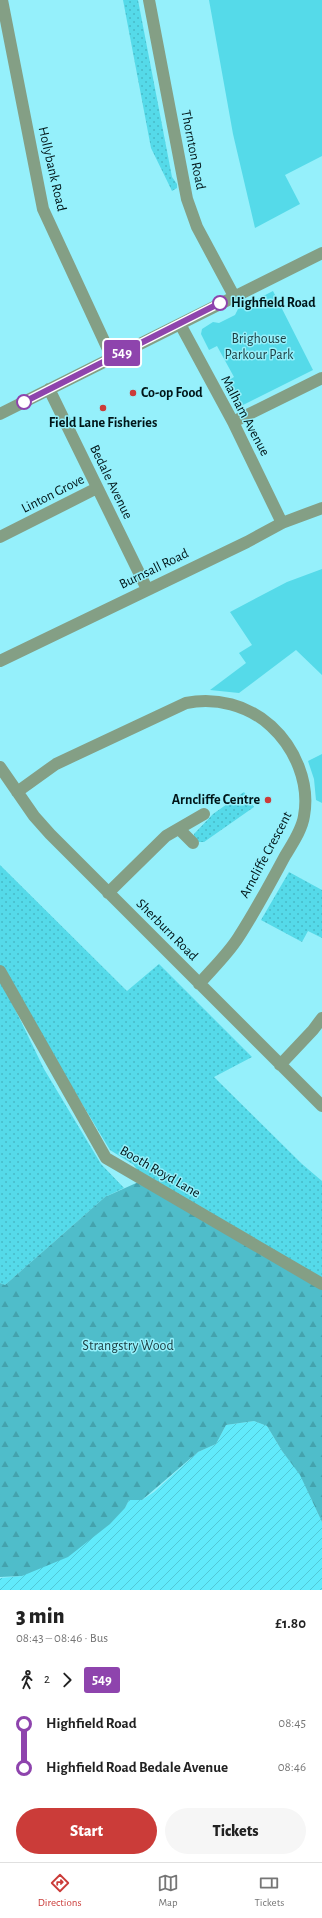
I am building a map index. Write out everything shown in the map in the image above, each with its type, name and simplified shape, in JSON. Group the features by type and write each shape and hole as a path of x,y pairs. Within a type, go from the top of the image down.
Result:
{"street":[{"name":"Hollybank Road","path":"2,0 43,210 112,358"},
{"name":"Thornton Road","path":"149,0 187,199 197,227 234,296"},
{"path":"0,414 322,252"},
{"name":"Malham Avenue","path":"180,324 232,422 282,523"},
{"path":"232,422 322,378"},
{"name":"Bedale Avenue","path":"49,389 148,589"},
{"name":"Linton Grove","path":"0,537 97,488"},
{"name":"Burnsall Road","path":"0,661 247,542 282,523 322,508"},
{"name":"Arncliffe Crescent","path":"17,792 56,764 186,703 210,700 226,703 254,714 276,731 294,755 300,770 306,802 303,822 237,939 199,984"},
{"name":"Sherburn Road","path":"0,767 34,816 50,834 322,1106"},
{"path":"108,893 166,836 204,814"},
{"path":"179,829 192,842"},
{"name":"Booth Royd Lane","path":"0,971 106,1158 322,1284"},
{"path":"280,1065 313,1030 322,1018"}],"shaded area":[{"path":"254,1421 267,1426 282,1451 300,1474 322,1522 322,1590 0,1590 0,1578 22,1576 125,1508 129,1500 142,1500 154,1492 198,1452 216,1444 226,1425"}],"green space":[{"path":"123,0 138,0 172,177 177,184 177,188 172,191 151,148"},
{"path":"209,0 322,0 322,156 285,175 300,204 255,228 233,134"},
{"name":"Brighouse Parkour Park","path":"273,291 313,370 237,408 224,383 234,377 217,346 209,350 201,334 202,329 213,322 219,323 235,315 238,309"},
{"path":"322,569 322,675 296,650 239,693 210,690 246,663 239,653 252,645 230,612 287,582"},
{"path":"322,754 322,803 316,800 314,779 308,761"},
{"path":"244,792 254,807 204,842 198,842 194,837 194,834 213,814"},
{"path":"0,865 127,991 159,964 252,1057 214,1077 302,1164 322,1181 322,1284 143,1180 134,1165 110,1150 0,968"},
{"path":"289,872 322,890 322,938 308,931 302,942 261,920"},
{"path":"0,978 44,1069 101,1164 124,1188 105,1197 5,1285 0,1283"},
{"name":"Strangstry Wood","path":"143,1180 322,1284 322,1522 300,1475 282,1451 267,1426 254,1421 226,1425 216,1444 198,1452 142,1500 129,1500 125,1508 110,1524 68,1557 22,1576 0,1577 0,1283 5,1285 105,1197"}],"bus line":[{"name":"549","path":"24,402 220,303"}],"place":[{"name":"Highfield Road","path":"220,303"},
{"name":"Co-op Food","path":"133,393"},
{"name":"Field Lane Fisheries","path":"103,408"},
{"name":"Arncliffe Centre","path":"268,800"}]}
